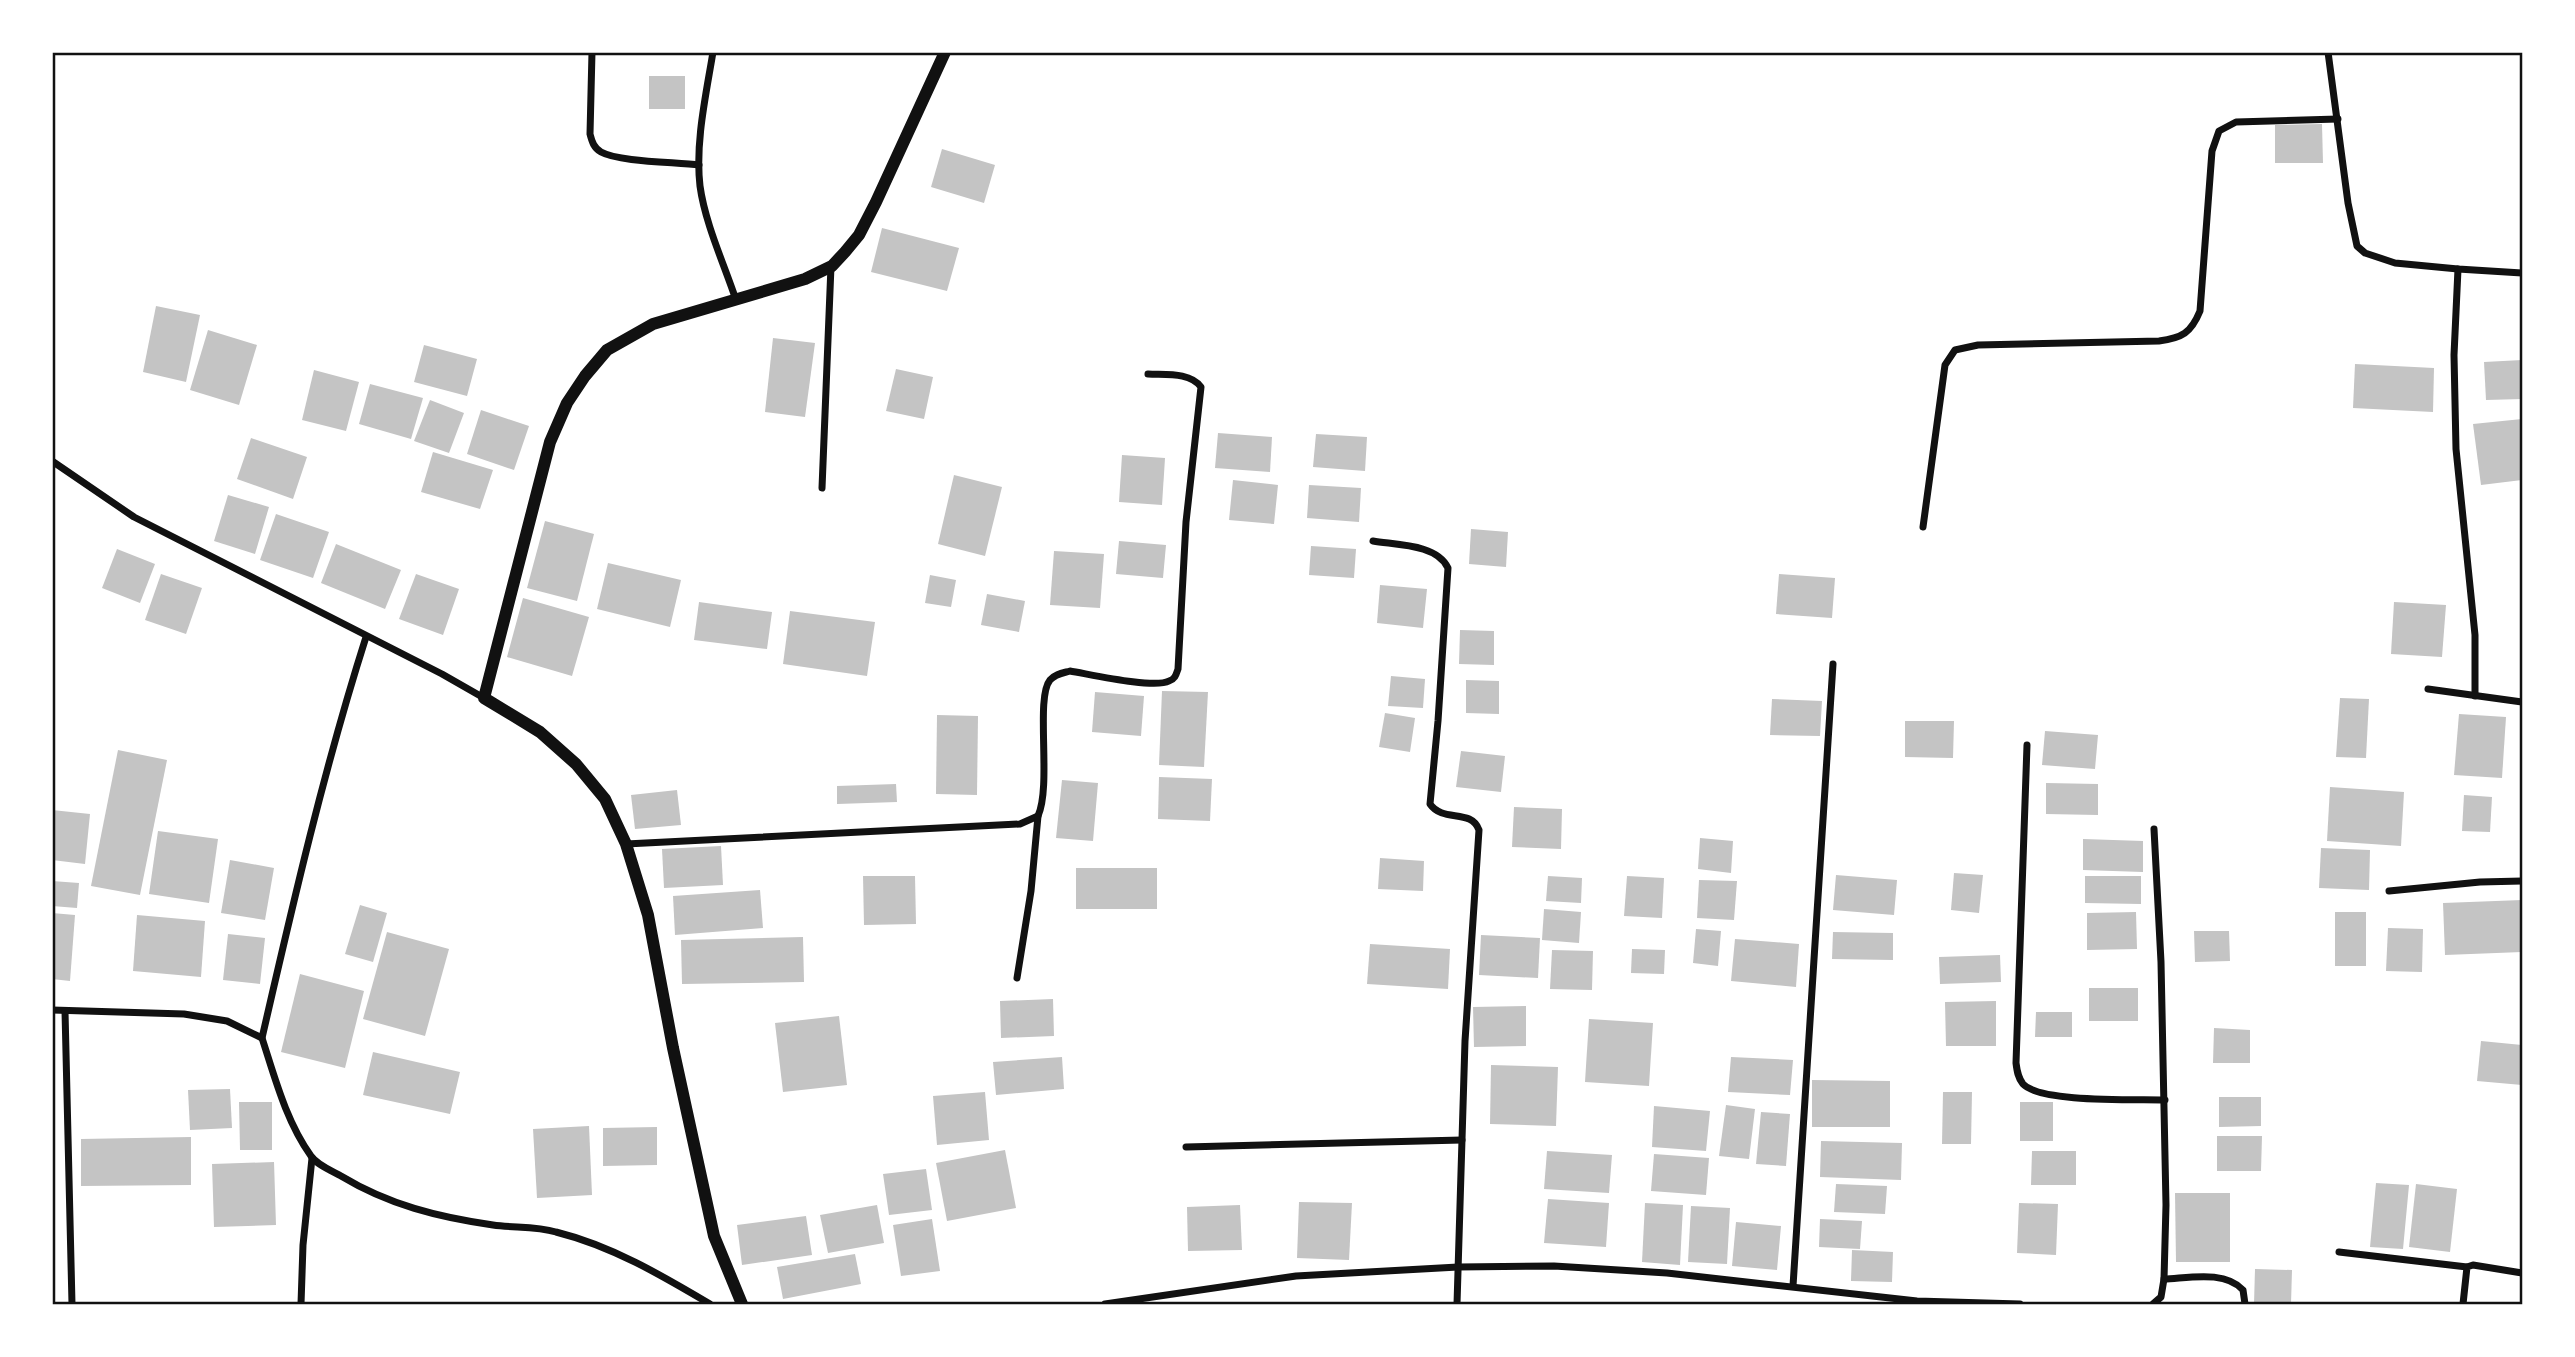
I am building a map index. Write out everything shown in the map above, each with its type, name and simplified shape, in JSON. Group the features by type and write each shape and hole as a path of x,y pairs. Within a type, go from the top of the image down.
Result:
{"street":[{"path":"592,52 590,134 592,143 598,150 616,156 699,165"},
{"path":"713,52 699,165 705,206 737,300"},
{"path":"484,698 550,442 567,403 584,376 607,350 653,324 805,279 831,266 859,235 944,52"},
{"path":"2328,52 2348,203 2357,246 2365,253 2395,262 2458,270 2522,273"},
{"path":"1923,527 1945,365 1955,350 1978,345 2160,341 2186,335 2194,327 2200,312 2212,151 2219,131 2236,122 2338,119"},
{"path":"822,488 831,266"},
{"path":"2458,270 2454,355 2456,449 2474,635 2474,696"},
{"path":"1017,978 1031,891 1038,816 1044,795 1044,701 1049,681 1070,671 1151,684 1166,683 1175,677 1178,669 1186,522 1201,387 1186,377 1148,374"},
{"path":"52,461 134,517 442,674 540,732 576,764 605,799 626,844 648,915 673,1048 715,1236 742,1304"},
{"path":"1373,541 1429,551 1438,555 1448,568 1430,804 1435,811 1446,816 1468,817 1475,821 1479,830 1465,1041 1457,1304"},
{"path":"366,637 305,848 262,1038 286,1112 312,1158 359,1187 394,1203 427,1213 494,1225 554,1231 597,1245 651,1269 710,1304"},
{"path":"1793,1286 1833,664"},
{"path":"2428,689 2522,702"},
{"path":"2027,745 2016,1063 2018,1076 2031,1090 2051,1096 2165,1100"},
{"path":"626,844 1020,824 1038,816"},
{"path":"2153,1304 2161,1297 2164,1279 2166,1205 2161,962 2154,829"},
{"path":"2389,891 2480,882 2522,881"},
{"path":"52,1010 184,1014 227,1021 262,1038"},
{"path":"65,1011 72,1304"},
{"path":"1186,1147 1462,1140"},
{"path":"301,1304 303,1245 312,1158"},
{"path":"2339,1252 2467,1267 2473,1265 2522,1273"},
{"path":"1105,1304 1296,1276 1458,1267 1566,1266 1667,1273 1917,1301 2020,1304"},
{"path":"2463,1304 2467,1267"},
{"path":"2164,1279 2230,1279 2243,1290 2245,1304"}],"building":[{"path":"649,76 685,76 685,109 649,109"},
{"path":"2322,124 2323,163 2275,163 2275,125"},
{"path":"942,149 995,165 984,203 931,187"},
{"path":"882,228 959,248 947,291 871,272"},
{"path":"156,306 200,315 186,382 143,372"},
{"path":"208,330 257,345 239,405 190,390"},
{"path":"773,338 815,343 805,417 765,412"},
{"path":"424,345 477,359 467,396 414,382"},
{"path":"2522,360 2522,399 2486,400 2484,362"},
{"path":"2355,364 2434,368 2433,412 2353,408"},
{"path":"896,369 933,377 924,419 886,411"},
{"path":"314,370 359,382 346,431 302,420"},
{"path":"370,384 423,398 411,439 359,424"},
{"path":"430,400 464,413 449,453 414,441"},
{"path":"481,410 529,426 514,470 467,454"},
{"path":"2522,419 2522,480 2481,485 2473,424"},
{"path":"1218,433 1272,437 1270,472 1215,468"},
{"path":"1316,434 1367,437 1365,471 1313,467"},
{"path":"251,438 307,457 293,499 237,479"},
{"path":"433,452 493,470 480,509 421,492"},
{"path":"1122,455 1165,458 1162,505 1119,502"},
{"path":"954,475 1002,487 985,556 938,544"},
{"path":"1233,480 1278,485 1274,524 1229,520"},
{"path":"1309,485 1361,488 1359,522 1307,518"},
{"path":"228,495 269,507 255,554 214,541"},
{"path":"276,514 329,532 313,578 260,560"},
{"path":"545,521 594,534 577,601 527,588"},
{"path":"1471,529 1508,532 1506,567 1469,564"},
{"path":"1119,541 1166,545 1163,578 1116,574"},
{"path":"336,544 401,570 385,609 321,583"},
{"path":"1311,546 1356,549 1354,578 1309,575"},
{"path":"117,549 155,564 140,603 102,588"},
{"path":"1054,551 1104,554 1100,608 1050,605"},
{"path":"608,563 681,580 670,627 597,609"},
{"path":"161,574 202,588 186,634 145,620"},
{"path":"416,574 459,589 443,635 399,619"},
{"path":"1779,574 1835,578 1832,618 1776,614"},
{"path":"930,575 956,580 951,607 925,603"},
{"path":"1380,585 1427,589 1423,628 1377,623"},
{"path":"987,594 1025,601 1019,632 981,625"},
{"path":"523,598 589,617 572,676 507,657"},
{"path":"699,602 772,612 767,649 694,640"},
{"path":"2394,602 2446,605 2442,657 2391,654"},
{"path":"790,611 875,622 867,676 783,664"},
{"path":"1460,630 1494,631 1494,665 1459,664"},
{"path":"1391,676 1425,679 1423,708 1388,706"},
{"path":"1466,680 1499,681 1499,714 1466,713"},
{"path":"1162,691 1208,692 1204,767 1159,765"},
{"path":"1095,692 1144,696 1141,736 1092,732"},
{"path":"2340,698 2369,699 2366,758 2336,757"},
{"path":"1772,699 1822,701 1820,736 1770,735"},
{"path":"1385,713 1415,718 1410,752 1379,747"},
{"path":"2459,714 2506,717 2502,778 2454,775"},
{"path":"937,715 978,716 977,795 936,794"},
{"path":"1905,721 1954,721 1953,758 1905,757"},
{"path":"2045,731 2098,735 2095,769 2042,765"},
{"path":"118,750 167,760 140,895 91,886"},
{"path":"1461,751 1505,756 1501,792 1456,787"},
{"path":"1159,777 1212,779 1210,821 1158,819"},
{"path":"1062,780 1098,783 1093,841 1056,838"},
{"path":"2046,783 2098,784 2098,815 2046,814"},
{"path":"896,784 897,802 837,804 837,786"},
{"path":"2330,787 2404,792 2401,846 2327,841"},
{"path":"677,790 681,825 635,829 631,795"},
{"path":"2464,795 2492,797 2490,832 2462,831"},
{"path":"1514,807 1562,809 1561,849 1512,847"},
{"path":"52,810 90,814 85,864 52,860"},
{"path":"158,831 218,839 209,903 149,894"},
{"path":"1700,838 1733,841 1731,873 1698,869"},
{"path":"2083,839 2143,841 2143,872 2083,870"},
{"path":"721,846 723,885 664,888 662,849"},
{"path":"2321,848 2370,850 2369,890 2319,888"},
{"path":"1380,858 1424,861 1423,891 1378,889"},
{"path":"230,860 274,868 265,920 221,913"},
{"path":"1076,868 1157,868 1157,909 1076,909"},
{"path":"1954,873 1983,875 1979,913 1951,910"},
{"path":"1836,875 1897,880 1894,915 1833,910"},
{"path":"863,876 915,876 916,924 864,925"},
{"path":"1548,876 1582,878 1581,903 1546,901"},
{"path":"1627,876 1664,878 1662,918 1624,916"},
{"path":"2085,876 2141,876 2141,904 2085,903"},
{"path":"1699,880 1737,881 1734,920 1697,918"},
{"path":"52,881 79,883 77,908 52,906"},
{"path":"760,890 763,928 675,935 673,896"},
{"path":"2522,900 2522,952 2445,955 2443,903"},
{"path":"360,905 387,913 373,962 345,954"},
{"path":"1544,909 1581,912 1579,943 1542,940"},
{"path":"2136,912 2137,949 2087,950 2087,913"},
{"path":"2335,912 2366,912 2366,966 2335,966"},
{"path":"52,913 75,915 70,981 52,979"},
{"path":"137,915 205,921 201,977 133,971"},
{"path":"2388,928 2423,929 2422,972 2386,971"},
{"path":"1696,929 1721,931 1718,966 1693,963"},
{"path":"2194,931 2229,931 2230,961 2195,962"},
{"path":"387,932 449,949 425,1036 363,1019"},
{"path":"1833,932 1893,933 1893,960 1832,959"},
{"path":"228,934 265,938 260,984 223,980"},
{"path":"1481,935 1540,938 1538,978 1479,975"},
{"path":"803,937 804,982 682,984 681,940"},
{"path":"1735,939 1799,944 1796,987 1731,981"},
{"path":"1370,944 1450,949 1448,989 1367,984"},
{"path":"1632,949 1665,950 1664,974 1631,973"},
{"path":"1552,950 1593,951 1592,990 1550,989"},
{"path":"2000,955 2001,982 1940,984 1939,957"},
{"path":"300,974 364,991 345,1068 281,1052"},
{"path":"2089,988 2138,988 2138,1021 2089,1021"},
{"path":"1053,999 1054,1036 1001,1038 1000,1001"},
{"path":"1996,1001 1996,1046 1946,1046 1945,1002"},
{"path":"1526,1006 1526,1046 1474,1047 1473,1007"},
{"path":"2036,1012 2072,1012 2072,1037 2035,1037"},
{"path":"839,1016 847,1085 783,1092 775,1023"},
{"path":"1589,1019 1653,1023 1649,1086 1585,1082"},
{"path":"2214,1028 2250,1030 2250,1063 2213,1063"},
{"path":"2481,1041 2522,1045 2522,1085 2477,1081"},
{"path":"373,1052 460,1072 450,1114 363,1095"},
{"path":"1062,1057 1064,1089 996,1095 993,1062"},
{"path":"1731,1057 1793,1060 1790,1095 1728,1092"},
{"path":"1491,1065 1558,1067 1556,1126 1490,1124"},
{"path":"1812,1080 1890,1081 1890,1127 1812,1127"},
{"path":"230,1089 232,1128 190,1130 188,1090"},
{"path":"985,1092 989,1140 937,1145 933,1096"},
{"path":"1943,1092 1972,1092 1971,1144 1942,1144"},
{"path":"2219,1097 2261,1097 2261,1126 2219,1127"},
{"path":"239,1102 272,1102 272,1150 240,1150"},
{"path":"2020,1102 2053,1102 2053,1141 2020,1141"},
{"path":"1726,1105 1755,1109 1749,1159 1719,1156"},
{"path":"1654,1106 1710,1111 1706,1151 1652,1147"},
{"path":"1761,1112 1790,1114 1786,1166 1756,1164"},
{"path":"589,1126 592,1195 537,1198 533,1129"},
{"path":"657,1127 657,1165 603,1166 603,1128"},
{"path":"2217,1136 2262,1136 2261,1171 2217,1171"},
{"path":"191,1137 191,1185 81,1186 81,1139"},
{"path":"1821,1141 1902,1143 1901,1180 1820,1177"},
{"path":"1005,1150 1016,1208 947,1221 936,1163"},
{"path":"1547,1151 1612,1155 1609,1193 1544,1189"},
{"path":"2032,1151 2076,1151 2076,1185 2031,1185"},
{"path":"1654,1154 1709,1158 1706,1195 1651,1191"},
{"path":"274,1162 276,1225 214,1227 212,1164"},
{"path":"926,1169 932,1210 889,1215 883,1174"},
{"path":"2376,1183 2409,1185 2403,1249 2370,1247"},
{"path":"1836,1184 1887,1186 1885,1214 1834,1212"},
{"path":"2416,1184 2457,1189 2450,1252 2409,1247"},
{"path":"2175,1193 2230,1193 2230,1262 2176,1262"},
{"path":"1548,1199 1609,1203 1606,1247 1544,1243"},
{"path":"1299,1202 1352,1203 1349,1260 1297,1258"},
{"path":"1645,1203 1683,1205 1680,1265 1642,1262"},
{"path":"2019,1203 2058,1204 2056,1255 2017,1253"},
{"path":"877,1205 884,1243 828,1253 820,1215"},
{"path":"1240,1205 1242,1250 1188,1251 1187,1207"},
{"path":"1691,1206 1730,1208 1727,1264 1688,1262"},
{"path":"806,1216 812,1255 742,1265 737,1225"},
{"path":"932,1219 940,1271 901,1276 893,1225"},
{"path":"1820,1219 1862,1221 1860,1249 1819,1247"},
{"path":"1736,1222 1781,1226 1777,1270 1732,1266"},
{"path":"1852,1250 1893,1252 1892,1282 1851,1281"},
{"path":"855,1254 861,1284 783,1299 777,1267"},
{"path":"2255,1269 2292,1270 2291,1304 2254,1304"}]}
